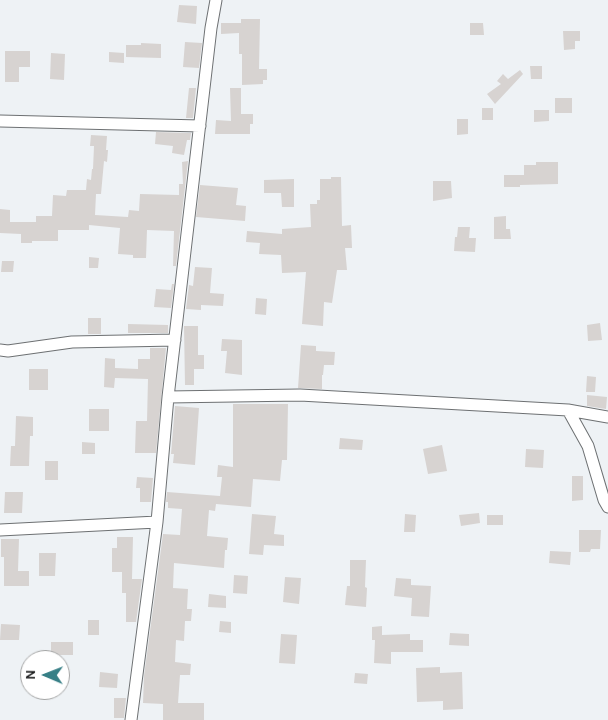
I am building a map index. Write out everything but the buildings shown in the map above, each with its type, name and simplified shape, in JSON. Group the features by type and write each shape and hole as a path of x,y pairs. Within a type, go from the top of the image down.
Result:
{"street":[{"path":"131,720 157,522 168,397 216,0"},
{"path":"0,121 200,126"},
{"path":"0,350 8,352 72,342 175,340"},
{"path":"168,397 300,395 568,410 608,417"},
{"path":"568,410 588,446 604,500 608,507"},
{"path":"0,530 157,522"}]}
